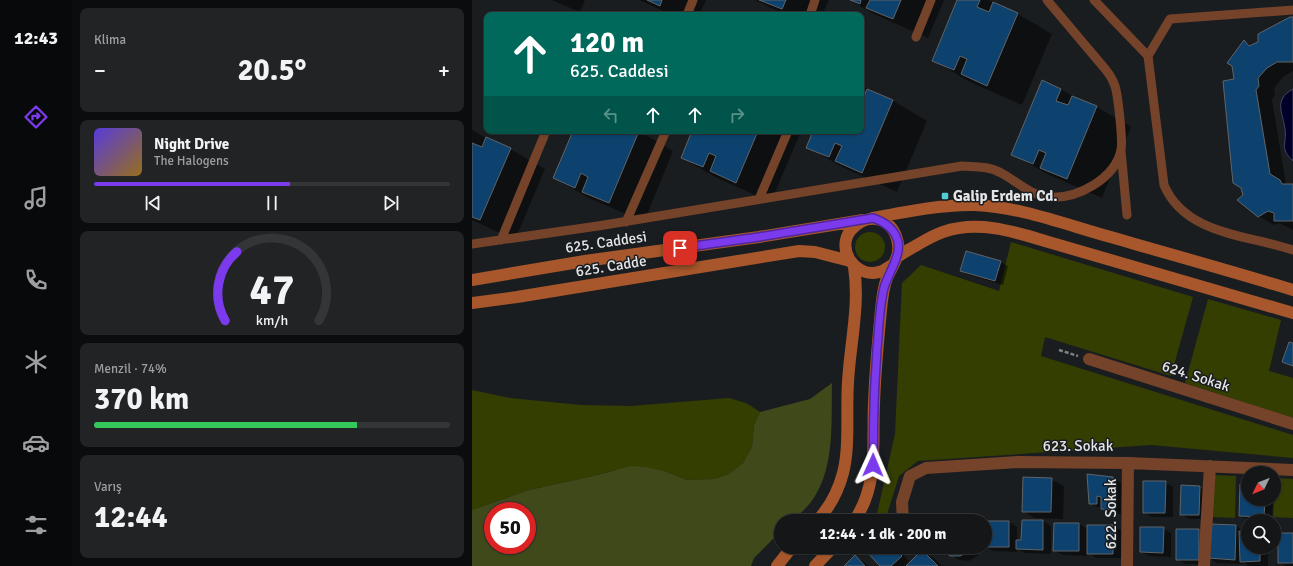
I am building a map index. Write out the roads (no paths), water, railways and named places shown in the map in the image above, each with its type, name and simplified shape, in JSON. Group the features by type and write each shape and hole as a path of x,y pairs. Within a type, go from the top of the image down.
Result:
{"main road":[{"name":"625. Caddesi","path":"472,280 585,261 759,237 960,205 976,205 1008,209 1036,215 1293,290"},
{"path":"823,514 830,506 837,491 846,461 848,381 856,292 852,264 846,247 847,239 850,232 869,219 883,221 890,227 895,234 899,250 884,288 881,301 874,390 872,478 863,508 859,514"},
{"path":"852,264 863,271 871,273 879,272 918,243 943,232 956,228 968,227 993,228 1012,231 1293,313"},
{"name":"625. Cadde","path":"472,303 517,298 799,251 821,254 852,264"},
{"path":"777,566 786,554"},
{"path":"815,566 826,554"}],"street":[{"name":"624. Sokak","path":"1089,359 1293,424"},
{"name":"623. Sokak","path":"903,514 902,502 910,476 926,468 1018,462 1128,462 1293,470"},
{"name":"622. Sokak","path":"1127,566 1128,462"},
{"path":"1204,566 1210,466"}],"lane":[{"path":"688,12 693,0"},
{"path":"811,12 815,0"},
{"path":"916,37 931,0"},
{"path":"1047,0 1112,78 1117,96 1127,215"},
{"path":"1094,0 1148,56 1164,185 1169,196 1177,206 1199,223 1214,229 1293,250"},
{"path":"1148,56 1170,19 1293,10"},
{"path":"501,240 545,134"},
{"path":"626,222 665,134"},
{"path":"759,200 787,134"},
{"path":"472,244 626,222 962,166 993,169 1040,196 1068,196 1085,190 1101,180 1113,167 1121,150"},
{"path":"1280,246 1293,244"}],"water":[{"path":"1293,89 1293,161 1286,153 1284,146 1285,129 1281,112 1281,102 1287,93"}],"place":[{"name":"Galip Erdem Cd.","path":"945,196"}]}
